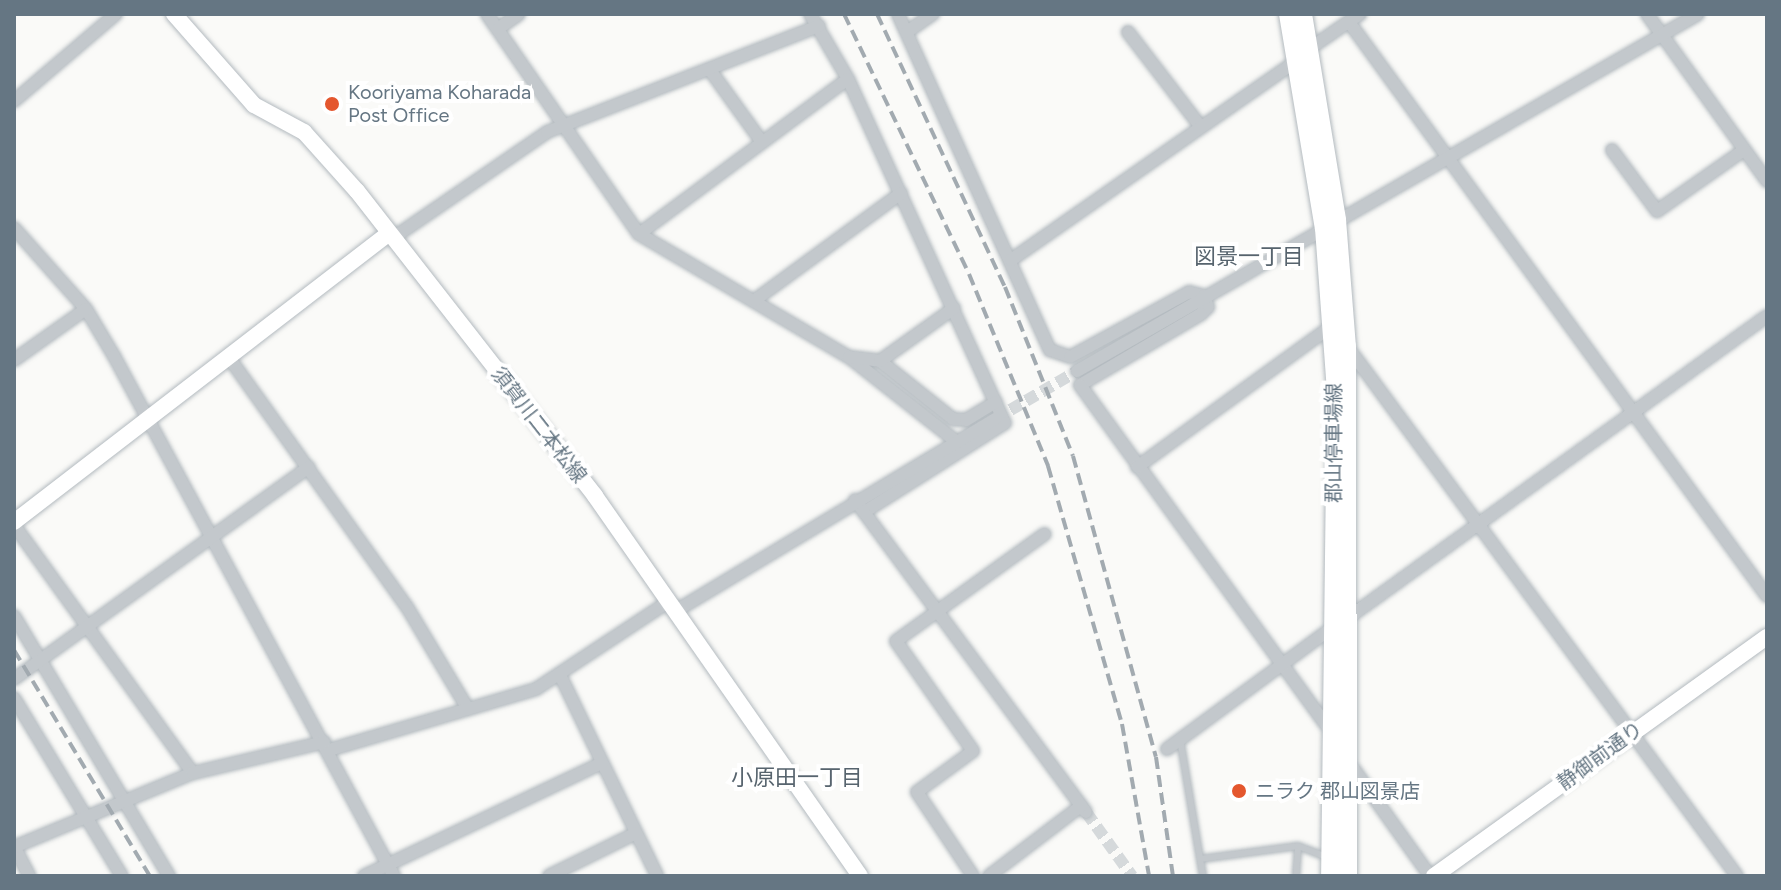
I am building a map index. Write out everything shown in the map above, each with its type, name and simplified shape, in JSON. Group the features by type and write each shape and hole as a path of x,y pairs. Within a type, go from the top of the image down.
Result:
{"main road":[{"name":"郡山停車場線","path":"1288,14 1304,54"},
{"name":"郡山停車場線","path":"1303,14 1304,54 1347,346 1330,867"},
{"name":"須賀川二本松線","path":"178,15 254,105 325,151 595,496 860,876"},
{"name":"郡山停車場線","path":"1330,224 1348,876"},
{"path":"14,523 151,422 391,236"},
{"name":"静御前通り","path":"1432,876 1767,637"}],"street":[{"path":"14,101 116,14"},
{"path":"487,14 639,234 849,357 957,442"},
{"path":"499,28 519,14"},
{"path":"810,14 848,79 996,402 1004,429 864,512"},
{"path":"898,14 1050,350 1070,357 1189,292 1204,296"},
{"path":"907,32 933,14"},
{"path":"1647,14 1767,181"},
{"path":"1077,371 1447,155 1698,14"},
{"path":"1011,260 1354,18 1447,155 1632,414 1767,596"},
{"path":"391,236 564,125 819,26"},
{"path":"1128,32 1200,126"},
{"path":"710,70 762,142"},
{"path":"639,234 848,79"},
{"path":"1612,150 1657,211 1744,150"},
{"path":"755,300 901,193"},
{"path":"14,228 86,309 151,422 391,870"},
{"path":"1080,385 1201,314 1208,307 1204,296"},
{"path":"880,361 954,308"},
{"path":"14,360 86,309"},
{"path":"1167,749 1767,316"},
{"path":"1137,467 1332,326"},
{"path":"1347,346 1737,876"},
{"path":"849,357 880,361 953,419 966,420 996,402"},
{"path":"1070,357 1080,385 1137,467 1280,667 1332,733"},
{"path":"230,359 309,467 468,709"},
{"path":"29,876 14,847 88,820 193,773 326,746 468,709 561,677 671,607 995,419"},
{"path":"14,679 88,629 309,467"},
{"path":"855,500 1084,809 989,876"},
{"path":"14,523 193,773"},
{"path":"973,876 917,792 973,751 896,641 1045,534"},
{"path":"14,616 169,876"},
{"path":"561,677 657,876"},
{"path":"14,698 122,876"},
{"path":"1346,758 1432,876"},
{"path":"364,876 391,870 602,763"},
{"path":"549,876 636,833"}],"lane":[{"path":"1180,739 1203,876"},
{"path":"1200,859 1298,846 1330,867"},
{"path":"1296,876 1298,846"}],"tunnel":[{"path":"995,419 1077,371"},
{"path":"1086,812 1132,876"}],"railway":[{"path":"844,14 969,274 1048,466 1122,724 1149,876"},
{"path":"877,14 1005,287 1073,456 1156,757 1173,876"},
{"path":"14,650 150,876"}],"place":[{"name":"Kooriyama Koharada Post Office","path":"332,104"},
{"name":"ニラク 郡山図景店","path":"1239,791"}],"district":[{"name":"図景一丁目","path":"1249,257"},
{"name":"小原田一丁目","path":"797,778"}]}
